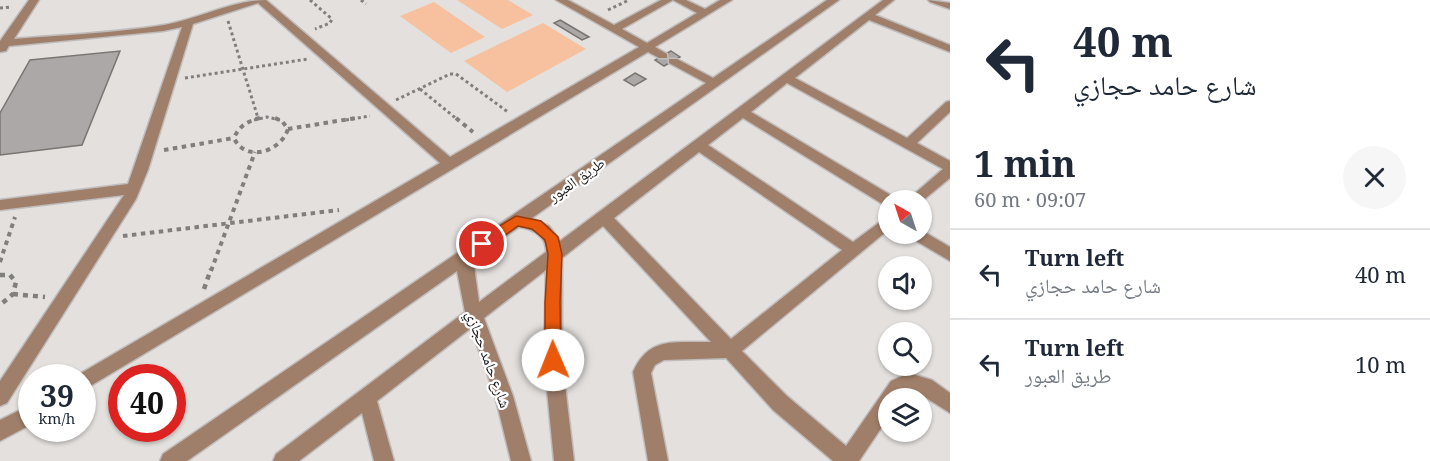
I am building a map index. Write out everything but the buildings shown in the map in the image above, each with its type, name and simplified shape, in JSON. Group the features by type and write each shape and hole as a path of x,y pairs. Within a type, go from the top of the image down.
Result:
{"street":[{"path":"2,47 34,0"},
{"path":"2,47 163,28 188,23 258,0 449,164"},
{"path":"561,0 714,83"},
{"path":"614,29 668,0"},
{"path":"678,0 705,13"},
{"path":"96,374 727,0"},
{"name":"طريق العبور","path":"170,461 834,0"},
{"path":"283,461 889,0"},
{"path":"933,0 950,6"},
{"path":"868,16 950,50"},
{"path":"0,397 105,239 134,188 188,23"},
{"path":"786,78 950,169 926,190"},
{"path":"908,144 950,105"},
{"path":"742,112 878,194"},
{"path":"698,145 853,250"},
{"path":"0,206 134,188"},
{"path":"604,217 780,403 848,460 878,416"},
{"path":"516,221 536,225 544,230 555,245 552,303 553,360 564,461"},
{"path":"657,461 642,372 644,365 662,352 730,351 878,230"},
{"path":"932,244 950,255"},
{"name":"شارع حامد حجازي","path":"465,256 464,275 467,295 506,400 521,461"},
{"path":"897,388 909,382 929,388"},
{"path":"932,390 950,404"},
{"path":"367,397 384,461"},
{"path":"0,431 18,420"}],"path":[{"path":"300,35 332,21 332,17 310,0"},
{"path":"361,0 366,4"},
{"path":"225,11 258,118"},
{"path":"169,81 324,56"},
{"path":"288,129 386,110 420,89 456,74 521,121"},
{"path":"420,89 485,142"},
{"path":"146,153 234,138 242,126 258,118 281,120 288,129"},
{"path":"234,138 242,150 255,152 279,145 288,129"},
{"path":"194,316 255,152"},
{"path":"0,262 20,202"},
{"path":"105,239 350,208"},
{"path":"0,275 10,275 15,278 16,282 12,294 0,305"},
{"path":"12,294 64,299"}],"shaded area":[{"path":"457,0 508,0 533,15 502,29"},
{"path":"434,2 485,37 451,53 400,16"},
{"path":"543,23 586,49 507,92 464,61"}],"route":[{"path":"482,244 516,221 536,225 551,237 555,245 552,303 553,360"}]}
